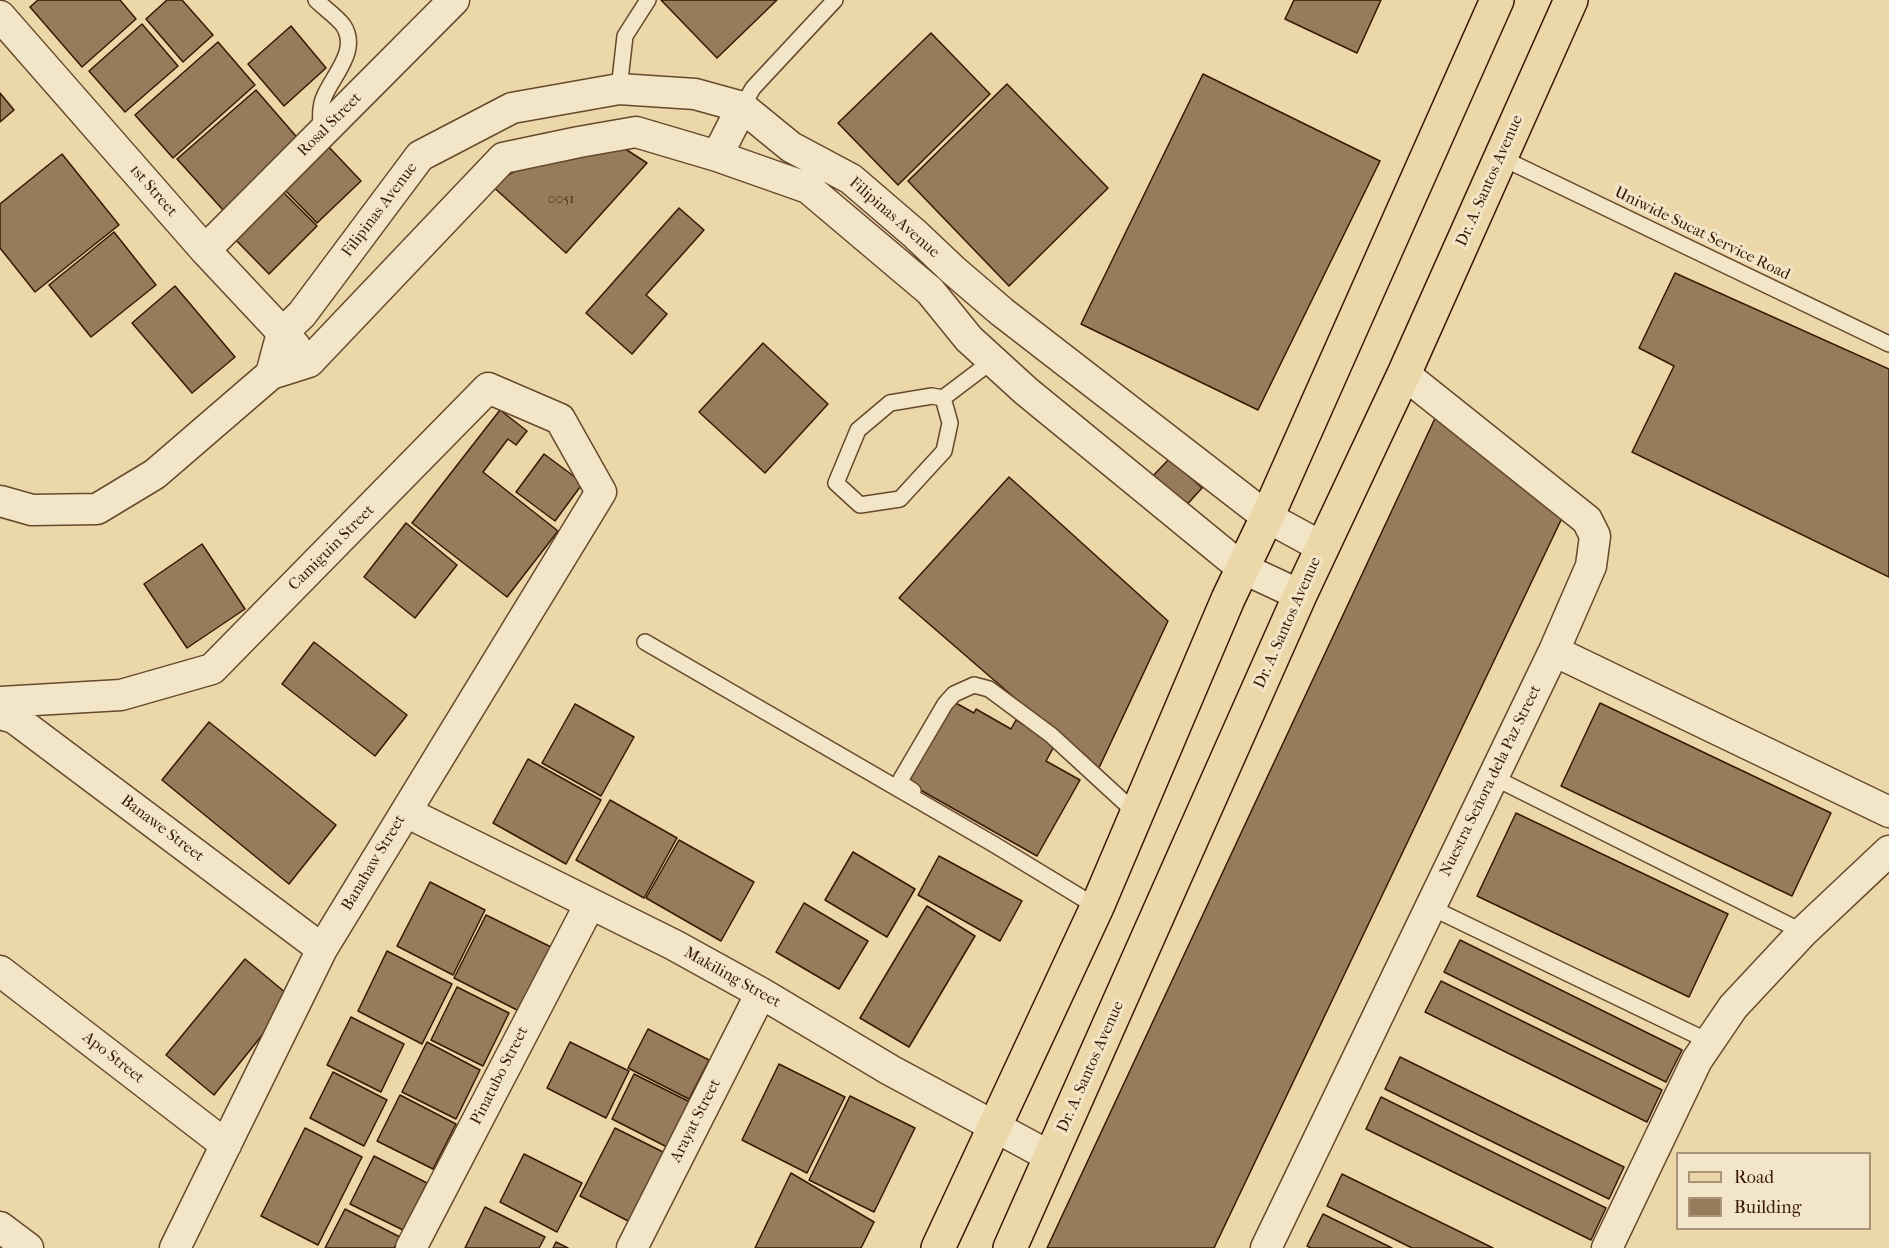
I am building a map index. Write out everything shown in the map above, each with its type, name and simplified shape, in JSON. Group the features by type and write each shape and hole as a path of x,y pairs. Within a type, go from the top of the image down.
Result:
{"main road":[{"path":"938,1248 1097,907 1228,598 1267,517 1497,0"},
{"name":"Dr. A. Santos Avenue","path":"1010,1248 1299,595 1404,374 1571,0"}],"street":[{"name":"Rosal Street","path":"205,250 454,0"},
{"name":"1st Street","path":"0,16 205,250 309,362"},
{"name":"Filipinas Avenue","path":"282,333 302,314 420,156 512,108 619,89 695,94 742,106 790,147 850,179 1002,312 1267,517 1322,547"},
{"path":"717,156 742,106"},
{"name":"Filipinas Avenue","path":"0,501 32,510 98,509 155,474 271,374 309,362 503,158 636,132 717,156 808,188 930,291 969,339 993,362 1242,568 1299,595"},
{"path":"930,291 953,270"},
{"path":"969,339 1002,312"},
{"path":"271,374 282,333"},
{"name":"Nuestra Señora dela Paz Street","path":"1266,1248 1554,651 1591,566 1595,536 1587,520 1404,374"},
{"name":"Camiguin Street","path":"0,702 121,695 212,669 488,388 560,419 601,492"},
{"name":"Banahaw Street","path":"175,1248 322,949 601,492"},
{"path":"1554,651 1889,812"},
{"name":"Banawe Street","path":"0,714 15,718 322,949"},
{"name":"Makiling Street","path":"406,812 674,945 890,1070 1051,1157"},
{"path":"1607,1248 1697,1060 1733,1007 1803,932 1889,851"},
{"name":"Pinatubo Street","path":"411,1248 590,904"},
{"name":"Apo Street","path":"0,971 226,1145"},
{"name":"Arayat Street","path":"632,1248 760,993"},
{"path":"0,1227 28,1248"}],"lane":[{"path":"316,0 343,26 348,42 347,55 323,98 320,112 321,134"},
{"path":"619,89 626,36 648,0"},
{"path":"742,106 753,88 835,0"},
{"name":"Uniwide Sucat Service Road","path":"1500,157 1889,344"},
{"path":"943,398 950,423 944,451 900,499 860,505 836,483 858,430 890,403 933,396 943,398 993,362"},
{"path":"645,642 995,845 1097,907"},
{"path":"995,845 992,838 984,831 901,783 901,779 945,704 954,694 974,685 988,689 1050,735 1137,814"},
{"path":"1493,777 1803,932"},
{"path":"1430,907 1710,1042"}],"building":[{"path":"38,0 120,0 136,19 82,67 30,7"},
{"path":"167,0 182,0 213,35 183,62 146,19"},
{"path":"661,0 777,0 717,58"},
{"path":"1294,0 1381,0 1357,53 1285,19"},
{"path":"142,24 178,66 125,112 89,71"},
{"path":"291,26 326,68 284,106 248,64"},
{"path":"931,33 990,94 898,185 838,123"},
{"path":"218,42 255,85 173,158 135,115"},
{"path":"1203,74 1380,161 1258,410 1081,324"},
{"path":"1007,84 1108,188 1009,286 908,181"},
{"path":"256,90 301,142 223,210 177,159"},
{"path":"0,93 14,110 0,122"},
{"path":"616,143 647,163 566,253 490,184 547,155"},
{"path":"326,144 361,181 317,223 281,186"},
{"path":"62,154 119,225 35,292 0,248 0,204"},
{"path":"276,185 317,226 269,274 229,233"},
{"path":"679,208 704,230 646,295 667,314 632,354 586,313"},
{"path":"114,232 156,285 91,337 49,285"},
{"path":"1675,273 1889,369 1889,577 1632,452 1674,366 1639,348"},
{"path":"175,286 235,357 192,393 132,323"},
{"path":"763,343 828,404 765,473 699,412"},
{"path":"500,410 527,431 516,445 508,439 483,472 558,531 507,597 412,523"},
{"path":"1437,414 1562,518 1214,1248 1047,1248"},
{"path":"544,454 583,483 555,521 516,492"},
{"path":"1170,458 1202,488 1183,509 1150,479"},
{"path":"1009,477 1168,621 1098,770 899,598"},
{"path":"406,523 457,565 415,618 364,577"},
{"path":"202,544 245,609 187,648 144,584"},
{"path":"314,642 407,715 375,756 282,684"},
{"path":"954,702 974,713 976,709 1011,729 1016,720 1056,743 1046,761 1080,780 1037,856 908,783"},
{"path":"1600,703 1831,813 1792,896 1561,786"},
{"path":"575,704 634,737 601,796 542,763"},
{"path":"209,722 336,825 289,884 162,780"},
{"path":"528,759 601,800 566,864 493,823"},
{"path":"610,800 677,838 644,898 576,860"},
{"path":"1516,813 1728,914 1689,997 1477,896"},
{"path":"679,840 754,882 721,941 646,898"},
{"path":"853,852 915,889 887,937 825,900"},
{"path":"939,856 1022,901 1000,941 918,895"},
{"path":"430,882 485,910 453,975 397,946"},
{"path":"804,903 868,941 839,989 776,952"},
{"path":"927,906 975,936 909,1047 860,1018"},
{"path":"486,915 551,947 519,1011 454,978"},
{"path":"1460,940 1682,1050 1666,1082 1444,972"},
{"path":"387,951 452,984 422,1044 358,1011"},
{"path":"245,959 292,998 214,1095 166,1055"},
{"path":"1441,981 1662,1090 1647,1122 1425,1012"},
{"path":"457,987 509,1013 483,1066 431,1040"},
{"path":"351,1017 404,1044 381,1092 327,1065"},
{"path":"648,1029 709,1060 689,1099 628,1068"},
{"path":"427,1042 480,1070 456,1119 402,1092"},
{"path":"570,1042 629,1071 606,1118 547,1088"},
{"path":"1400,1057 1624,1167 1609,1199 1385,1089"},
{"path":"779,1064 845,1097 807,1173 742,1140"},
{"path":"333,1072 387,1100 364,1146 310,1118"},
{"path":"634,1074 690,1102 667,1147 612,1119"},
{"path":"400,1095 456,1124 433,1169 377,1141"},
{"path":"850,1096 915,1128 874,1212 809,1180"},
{"path":"1381,1097 1606,1208 1591,1240 1366,1129"},
{"path":"305,1128 362,1157 318,1245 261,1216"},
{"path":"615,1128 665,1153 630,1222 580,1196"},
{"path":"524,1154 582,1183 557,1232 500,1202"},
{"path":"374,1156 427,1183 403,1230 350,1204"},
{"path":"791,1173 874,1222 861,1248 755,1248"},
{"path":"1342,1174 1493,1248 1412,1248 1327,1206"},
{"path":"485,1207 545,1237 539,1248 465,1248"},
{"path":"345,1209 400,1237 394,1248 325,1248"},
{"path":"1323,1214 1392,1248 1311,1248 1307,1246"},
{"path":"556,1242 568,1248 553,1248"}]}
